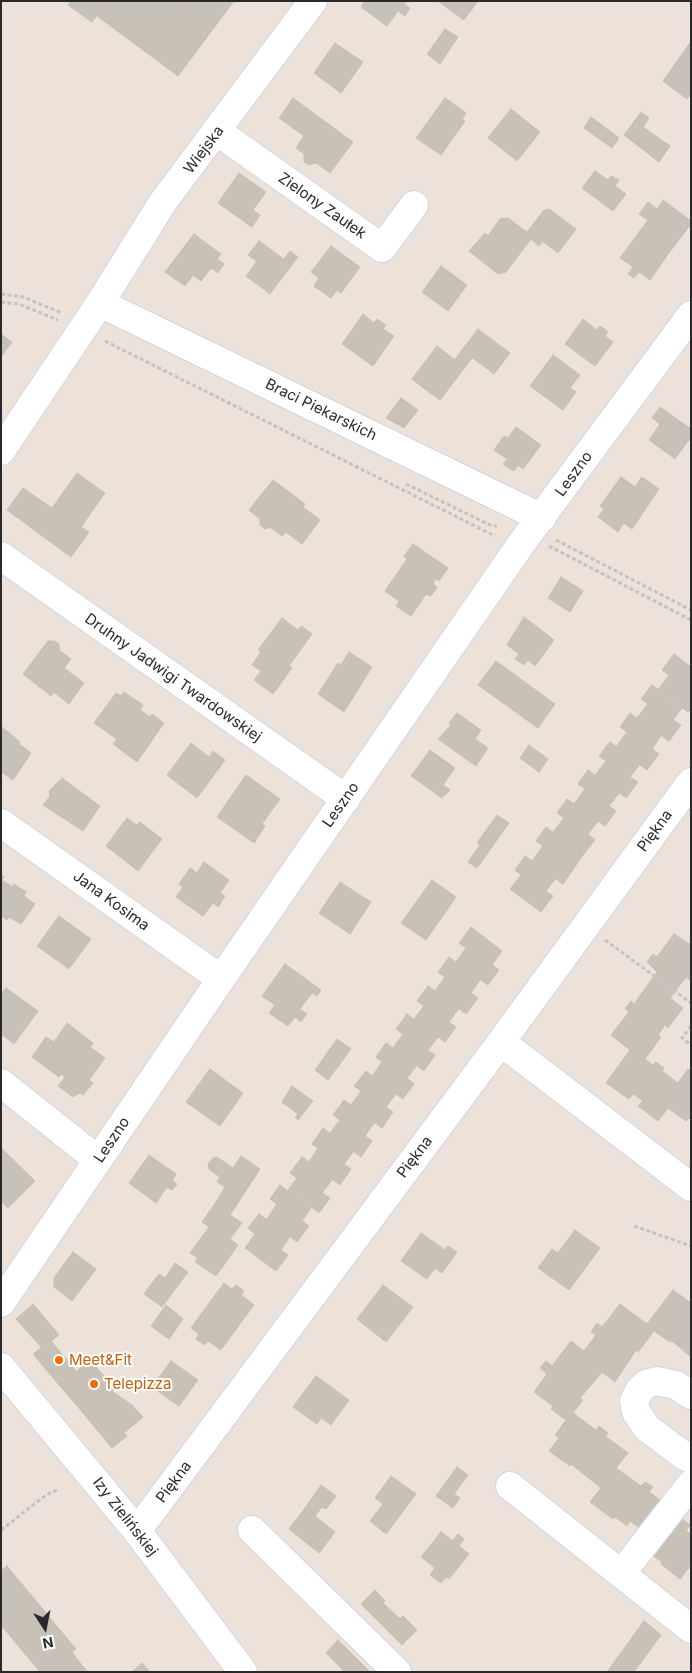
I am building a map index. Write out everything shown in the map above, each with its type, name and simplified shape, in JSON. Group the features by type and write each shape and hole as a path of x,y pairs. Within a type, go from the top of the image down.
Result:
{"street":[{"name":"Wiejska","path":"1,451 82,330 163,202 218,132 313,1"},
{"name":"Zielony Zaułek","path":"218,132 382,248 414,205"},
{"name":"Braci Piekarskich","path":"100,302 542,518"},
{"name":"Leszno","path":"1,1304 220,980 521,544 691,314"},
{"name":"Druhny Jadwigi Twardowskiej","path":"1,556 346,799"},
{"name":"Piękna","path":"138,1531 501,1042 691,782"},
{"name":"Jana Kosima","path":"1,823 220,980"},
{"path":"501,1042 691,1187"},
{"path":"1,1083 98,1160"},
{"name":"Izy Zielińskiej","path":"1,1367 138,1531 243,1672"},
{"path":"691,1395 676,1385 657,1381 646,1384 639,1391 634,1401 636,1412 647,1428 686,1457 691,1458"},
{"path":"621,1574 691,1484"},
{"path":"510,1486 691,1629"},
{"path":"252,1530 397,1672"}],"path":[{"path":"1,302 19,304 82,330 492,536 521,544 546,544 691,620"},
{"path":"597,934 691,1003"},
{"path":"691,1026 682,1038 691,1045"},
{"path":"634,1226 691,1246"},
{"path":"1,1530 46,1495 57,1490"}],"building":[{"path":"71,1 108,1 92,22 68,5"},
{"path":"108,1 192,1 151,56 97,16"},
{"path":"192,1 234,1 178,76 151,56"},
{"path":"365,1 407,1 404,4 410,8 405,16 398,11 387,26 361,7"},
{"path":"438,1 478,1 464,20"},
{"path":"445,29 458,37 440,64 427,54"},
{"path":"335,43 363,62 341,93 314,73"},
{"path":"690,43 691,94 687,99 663,81"},
{"path":"293,98 353,142 330,173 316,163 309,165 304,162 304,154 296,148 304,136 279,118"},
{"path":"445,98 466,113 462,119 465,121 441,155 416,138"},
{"path":"511,109 540,132 517,161 488,138"},
{"path":"641,112 649,118 643,127 670,146 659,162 624,135"},
{"path":"591,117 619,138 612,148 584,128"},
{"path":"595,171 608,180 611,176 619,180 615,186 626,194 613,211 582,188"},
{"path":"239,173 266,192 253,210 260,215 252,227 218,203"},
{"path":"663,200 691,221 691,224 669,253 640,231 648,220 639,214 648,202 657,209"},
{"path":"549,209 560,217 539,246 531,239 506,272 498,274 469,251 485,233 488,236 500,219 508,218 527,232 544,210"},
{"path":"560,217 576,229 558,253 542,241"},
{"path":"640,231 669,253 650,280 639,272 634,278 628,274 633,267 620,258"},
{"path":"194,234 221,254 217,259 224,264 218,273 211,268 201,281 193,275 185,286 165,272"},
{"path":"259,241 292,265 281,279 248,255"},
{"path":"331,246 360,267 341,293 337,290 331,298 314,286 319,278 311,272"},
{"path":"290,251 298,257 292,265 284,259"},
{"path":"257,261 281,279 270,294 246,276"},
{"path":"441,266 467,285 448,311 422,292"},
{"path":"363,314 374,323 377,319 386,325 383,329 394,336 373,366 342,344"},
{"path":"583,319 597,330 600,326 608,332 605,336 613,342 595,366 565,344"},
{"path":"478,329 510,353 494,374 462,350"},
{"path":"1,334 12,342 1,357"},
{"path":"437,346 455,360 430,393 412,379"},
{"path":"462,350 472,358 440,400 430,393"},
{"path":"553,355 580,375 570,388 576,392 563,410 530,386"},
{"path":"401,398 418,410 404,428 386,418"},
{"path":"660,407 691,429 691,437 675,459 649,440 660,424 652,418"},
{"path":"516,427 541,445 523,469 518,465 514,471 503,464 507,459 494,450 504,436 508,438"},
{"path":"77,473 105,493 81,527 89,532 71,557 7,510 23,488 52,508"},
{"path":"621,477 635,487 642,477 659,489 632,529 624,523 618,532 598,517 604,509 600,506"},
{"path":"273,480 305,504 303,507 320,520 302,544 286,532 282,536 270,527 265,529 260,525 260,519 249,510"},
{"path":"413,544 448,568 439,581 436,579 433,584 437,587 431,596 426,594 411,616 396,606 399,601 385,591 407,559 404,556"},
{"path":"561,577 583,591 570,612 548,598"},
{"path":"524,617 554,640 535,666 528,660 524,665 515,659 519,654 507,645"},
{"path":"282,618 298,630 301,626 312,634 289,666 292,668 273,694 254,680 261,671 252,665 261,652 258,650"},
{"path":"48,641 54,641 59,644 59,650 71,659 64,668 84,683 69,704 54,692 51,696 23,674"},
{"path":"349,652 372,667 344,712 318,694 338,663 341,665"},
{"path":"674,654 691,667 691,709 688,712 658,690 669,675 662,670"},
{"path":"496,661 555,704 538,728 478,685"},
{"path":"652,685 683,707 673,720 681,725 669,741 637,718 648,704 641,699"},
{"path":"124,692 143,705 140,710 150,717 152,714 164,723 137,762 113,744 117,739 94,723 116,693 121,696"},
{"path":"457,713 481,730 475,739 488,748 476,766 438,739 451,725 449,723"},
{"path":"630,713 661,736 652,749 659,754 647,770 616,747 627,732 620,727"},
{"path":"1,726 31,753 13,780 1,772"},
{"path":"610,742 640,764 630,777 638,782 626,798 595,775 606,761 599,756"},
{"path":"191,743 209,757 213,751 225,760 197,798 167,775"},
{"path":"529,745 548,759 539,772 520,758"},
{"path":"430,750 455,768 443,785 450,790 442,798 411,776"},
{"path":"588,770 619,793 609,806 616,811 605,826 574,804 585,789 578,784"},
{"path":"246,775 280,799 262,824 265,826 254,843 217,817"},
{"path":"62,778 100,806 83,831 43,805 50,796 49,791"},
{"path":"567,799 598,821 588,834 595,840 583,855 553,832 564,818 557,813"},
{"path":"497,815 509,823 477,868 468,862 480,845 477,843"},
{"path":"127,818 137,825 140,822 162,839 138,871 106,846"},
{"path":"546,827 583,855 563,884 532,861 543,846 536,841"},
{"path":"525,856 556,878 546,891 553,896 541,912 510,889 521,875 515,870"},
{"path":"204,862 229,880 220,893 225,896 218,907 213,903 203,916 176,897 183,887 179,884 190,868 197,873"},
{"path":"1,875 4,877 2,880 12,887 14,884 26,892 24,896 35,904 21,924 9,917 7,920 1,916"},
{"path":"432,880 456,897 426,940 401,923"},
{"path":"340,882 371,902 350,934 319,913"},
{"path":"59,916 91,939 69,969 37,946"},
{"path":"471,927 502,951 492,965 499,970 488,985 456,962 466,948 459,943"},
{"path":"674,934 691,945 691,981 686,977 670,998 683,1008 668,1028 665,1025 658,1035 661,1037 645,1059 653,1065 656,1062 664,1068 662,1071 678,1083 688,1069 691,1071 691,1120 689,1118 686,1121 668,1108 658,1121 638,1106 643,1101 633,1094 629,1099 606,1083 630,1050 611,1035 629,1012 625,1009 631,1001 634,1004 657,972 647,962 653,954 657,957"},
{"path":"449,957 480,980 471,993 478,998 466,1014 435,991 445,977 438,972"},
{"path":"285,964 321,990 317,996 312,993 300,1009 307,1014 301,1022 295,1017 288,1026 269,1013 275,1005 262,996"},
{"path":"428,986 459,1008 449,1022 456,1027 445,1042 414,1019 424,1006 417,1001"},
{"path":"6,988 38,1011 14,1044 1,1034 1,994"},
{"path":"407,1014 438,1037 428,1050 435,1055 424,1071 393,1048 403,1034 396,1029"},
{"path":"67,1023 93,1043 90,1047 105,1058 89,1080 93,1083 83,1095 80,1093 73,1097 58,1086 65,1077 61,1074 59,1077 32,1057 46,1037 54,1042"},
{"path":"337,1039 351,1049 328,1080 315,1070"},
{"path":"386,1043 417,1065 407,1078 414,1084 403,1099 372,1076 382,1062 376,1057"},
{"path":"210,1069 243,1093 220,1126 186,1102"},
{"path":"366,1071 396,1094 386,1107 393,1112 382,1128 351,1105 361,1091 354,1086"},
{"path":"292,1086 313,1101 298,1120 295,1117 298,1114 282,1102"},
{"path":"344,1100 375,1122 365,1136 372,1141 361,1157 330,1133 340,1120 333,1115"},
{"path":"323,1128 354,1151 344,1164 351,1169 340,1185 309,1162 318,1148 312,1144"},
{"path":"1,1148 35,1181 8,1208 1,1201"},
{"path":"149,1155 176,1174 172,1181 177,1184 172,1190 167,1187 156,1203 129,1183"},
{"path":"241,1156 260,1169 232,1212 216,1202 225,1187 217,1182 220,1177 209,1169 208,1164 213,1158 217,1157 233,1168"},
{"path":"302,1157 333,1179 322,1193 330,1198 319,1213 288,1190 297,1178 290,1173"},
{"path":"280,1185 311,1208 302,1221 309,1226 297,1242 267,1219 277,1204 270,1199"},
{"path":"216,1202 232,1212 198,1258 190,1253 209,1227 202,1222"},
{"path":"259,1214 290,1236 281,1250 288,1255 276,1271 245,1248 255,1234 248,1228"},
{"path":"230,1215 242,1223 230,1239 238,1245 229,1258 209,1243"},
{"path":"575,1230 600,1248 569,1290 538,1268 552,1249 558,1253"},
{"path":"421,1233 445,1250 448,1246 457,1252 442,1273 435,1268 427,1279 401,1261"},
{"path":"209,1243 229,1258 216,1276 195,1262"},
{"path":"73,1252 96,1269 72,1301 54,1287 54,1278"},
{"path":"175,1263 188,1272 162,1307 144,1294 159,1274 165,1278"},
{"path":"224,1283 232,1289 236,1285 244,1291 241,1295 254,1305 237,1328 207,1306"},
{"path":"383,1285 413,1307 386,1342 357,1319"},
{"path":"673,1290 691,1303 691,1357 671,1340 670,1342 654,1331 638,1352 636,1350 615,1382 602,1372 580,1398 583,1400 573,1413 596,1430 599,1426 608,1433 605,1436 628,1453 616,1468 641,1486 645,1482 653,1487 649,1492 666,1504 660,1511 678,1524 682,1519 690,1525 686,1531 691,1534 691,1565 680,1579 652,1555 641,1529 630,1521 627,1526 615,1517 613,1519 590,1502 601,1488 571,1464 570,1466 549,1451 559,1438 555,1435 566,1420 551,1409 553,1406 534,1392 547,1374 540,1368 546,1361 552,1366 571,1341 584,1351 596,1335 591,1332 597,1323 602,1327 620,1304 647,1324"},
{"path":"33,1304 59,1335 42,1348 16,1319"},
{"path":"166,1305 183,1319 169,1339 151,1326"},
{"path":"207,1306 237,1328 221,1350 208,1341 205,1345 196,1339 199,1334 191,1328"},
{"path":"51,1341 76,1371 59,1385 33,1354"},
{"path":"90,1360 115,1389 99,1404 73,1374"},
{"path":"171,1361 198,1380 179,1406 152,1387"},
{"path":"73,1374 98,1403 84,1414 59,1385"},
{"path":"316,1376 349,1400 331,1425 321,1418 317,1424 293,1407"},
{"path":"113,1392 132,1405 143,1417 124,1433 127,1436 112,1448 84,1414"},
{"path":"457,1467 468,1475 454,1494 460,1498 453,1508 436,1496"},
{"path":"391,1476 416,1494 386,1534 370,1521 383,1504 375,1498"},
{"path":"321,1485 336,1496 326,1509 322,1507 315,1516 305,1508"},
{"path":"305,1508 335,1532 319,1553 289,1529"},
{"path":"441,1532 453,1541 458,1534 464,1539 459,1546 469,1554 449,1579 446,1577 441,1583 430,1575 435,1568 421,1557"},
{"path":"7,1566 76,1649 72,1652 80,1663 70,1672 40,1672 1,1625 1,1571"},
{"path":"375,1590 385,1601 383,1603 400,1619 403,1616 417,1630 402,1645 361,1604"},
{"path":"644,1621 661,1635 634,1672 607,1672"},
{"path":"338,1640 370,1672 345,1672 326,1653"},
{"path":"80,1663 88,1672 70,1672"},
{"path":"142,1663 150,1672 132,1672"}],"place":[{"name":"Meet&Fit","path":"59,1360"},
{"name":"Telepizza","path":"94,1384"}]}
